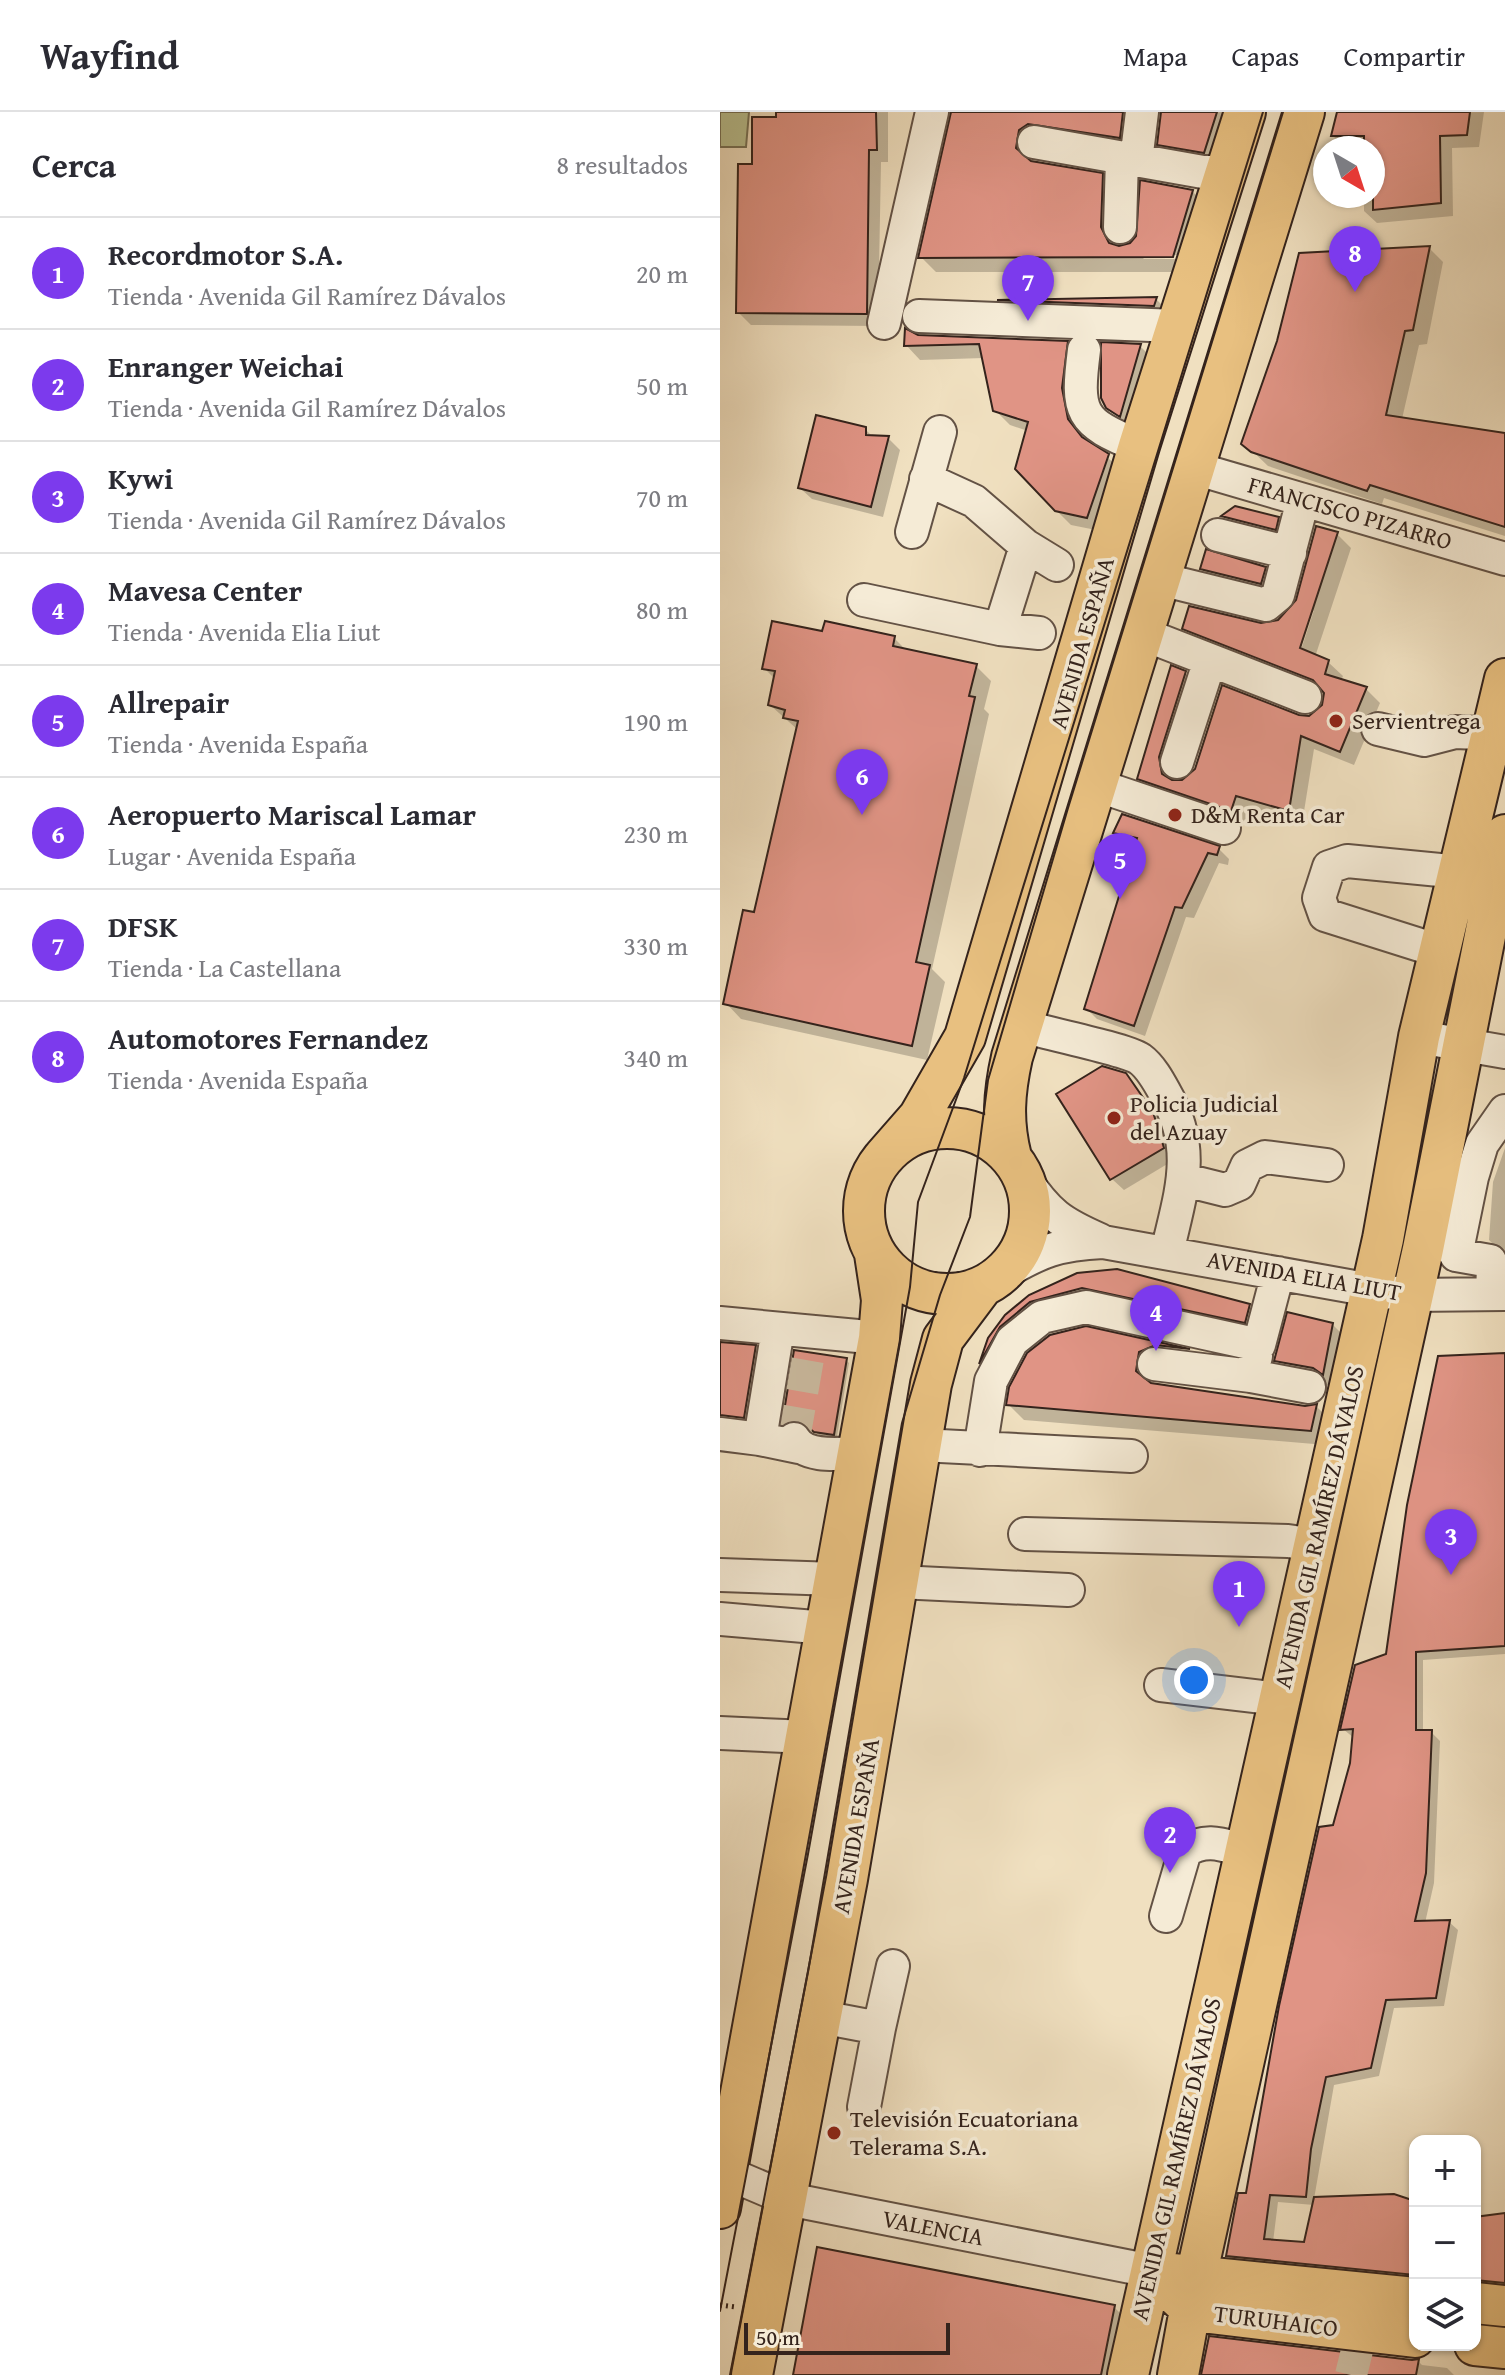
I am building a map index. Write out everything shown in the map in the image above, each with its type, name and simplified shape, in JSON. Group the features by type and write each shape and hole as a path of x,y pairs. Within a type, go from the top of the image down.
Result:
{"main road":[{"name":"AVENIDA ESPAÑA","path":"884,1157 919,1117 965,1037 1139,446 1245,112"},
{"path":"875,1254 891,1274 910,1287 940,1295 992,1281 1019,1254 1028,1230 1030,1203 1004,1129 1004,1096 1022,1026 1304,112"},
{"name":"AVENIDA GIL RAMÍREZ DÁVALOS","path":"1178,2375 1411,1295 1452,1191 1463,1044 1496,920 1478,874 1505,679"},
{"name":"AVENIDA GIL RAMÍREZ DÁVALOS","path":"1128,2375 1371,1290 1419,1037 1439,951 1478,874 1505,835"},
{"path":"722,2183 808,1737 879,1338 882,1300 875,1254 865,1231 863,1205 870,1179 884,1157 902,1141 945,1126 981,1135 1017,1168"},
{"name":"AVENIDA ESPAÑA","path":"752,2375 788,2199 921,1445 943,1339 992,1281"},
{"name":"TURUHAICO","path":"1151,2271 1194,2294 1360,2334 1409,2337"},
{"path":"1194,2294 1409,2298"},
{"path":"1481,2304 1505,2306"},
{"path":"1481,2346 1505,2348"}],"street":[{"path":"884,323 932,112"},
{"path":"1120,227 1129,159 1142,112"},
{"path":"1034,142 1226,172"},
{"path":"919,316 1177,326"},
{"path":"1084,350 1078,392 1082,411 1105,431 1139,446"},
{"path":"912,532 940,432"},
{"name":"FRANCISCO PIZARRO","path":"1194,468 1505,559"},
{"path":"926,479 974,501 1026,546 1057,565"},
{"path":"1160,579 1266,605 1278,595 1303,500"},
{"path":"1218,535 1290,553"},
{"path":"1000,629 1026,546"},
{"path":"864,600 1000,629 1039,633"},
{"path":"1143,634 1305,697"},
{"path":"1177,762 1210,660"},
{"path":"1378,729 1424,740 1455,732 1498,733"},
{"path":"1096,785 1224,828"},
{"path":"1439,951 1325,915 1319,898 1329,867 1347,861 1478,874"},
{"path":"1022,1026 1139,1058 1155,1075 1177,1113 1184,1142 1185,1180 1167,1253"},
{"path":"1419,1037 1505,1052"},
{"path":"1498,1294 1490,1261 1456,1255 1452,1191 1505,1111"},
{"path":"1185,1180 1225,1190 1239,1184 1247,1166 1265,1157 1327,1165"},
{"name":"AVENIDA ELIA LIUT","path":"1017,1168 1042,1206 1062,1224 1103,1242"},
{"name":"AVENIDA ELIA LIUT","path":"992,1281 1039,1252 1065,1244 1103,1242 1371,1290 1411,1295 1498,1294"},
{"path":"1255,1361 1278,1273"},
{"path":"980,1450 991,1381 1012,1341 1042,1317 1086,1307 1255,1361 1309,1387"},
{"path":"720,1323 778,1329 811,1340 879,1338"},
{"path":"760,1439 778,1329"},
{"path":"1154,1364 1255,1361"},
{"path":"720,1434 796,1443 819,1452 859,1453"},
{"path":"921,1445 1131,1456"},
{"path":"1025,1534 1288,1541 1315,1545"},
{"path":"720,1575 836,1579"},
{"path":"898,1582 1068,1590"},
{"path":"720,1619 827,1628"},
{"path":"1161,1685 1280,1699"},
{"path":"720,1733 808,1737"},
{"path":"1166,1916 1185,1851 1197,1843 1210,1841 1246,1851"},
{"path":"864,2107 893,1966"},
{"path":"821,2017 879,2028"},
{"name":"VALENCIA","path":"722,2183 788,2199 1151,2271"}],"green space":[{"path":"720,112 749,112 746,147 720,147"}],"building":[{"path":"776,112 876,112 877,150 869,150 867,314 736,313 738,164 752,164 752,117 776,117"},
{"path":"951,112 1123,112 1120,138 1028,124 1019,130 1016,148 1031,161 1103,173 1101,227 1109,243 1119,246 1130,243 1136,236 1140,180 1193,190 1173,257 918,258"},
{"path":"1161,112 1217,112 1204,153 1157,145"},
{"path":"1337,112 1470,112 1467,135 1440,136 1441,203 1373,210 1385,208 1385,136 1331,136"},
{"path":"1430,246 1413,330 1405,331 1386,415 1505,433 1505,527 1370,485 1367,491 1251,452 1241,444 1277,341 1299,253"},
{"path":"1157,297 1154,306 997,300"},
{"path":"905,328 918,335 1068,341 1062,388 1068,419 1082,437 1109,454 1087,518 1055,511 1015,469 1028,422 993,411 979,344 904,346"},
{"path":"1101,342 1141,344 1120,417 1106,408 1101,398"},
{"path":"816,415 866,427 866,435 889,436 871,507 798,488"},
{"path":"1235,506 1279,517 1276,530 1221,516"},
{"path":"1316,526 1338,532 1300,648 1329,660 1325,674 1367,687 1340,752 1301,736 1289,811 1236,796 1231,811 1137,779 1171,665 1186,671 1159,757 1162,774 1172,780 1182,780 1195,769 1222,685 1299,715 1309,716 1322,705 1324,693 1313,680 1182,629 1189,606 1261,623 1278,620 1296,600"},
{"path":"1206,549 1266,567 1261,584 1200,569"},
{"path":"772,621 822,631 825,621 895,636 893,646 977,664 969,696 975,697 916,962 930,965 912,1046 723,1004 743,910 754,912 798,721 783,718 785,710 768,705 775,671 762,669"},
{"path":"1122,814 1220,846 1217,855 1208,853 1182,908 1175,907 1134,1026 1084,1009 1137,838 1113,833"},
{"name":"Policia Judicial del Azuay","path":"1102,1066 1126,1073 1153,1112 1164,1148 1110,1180 1056,1094"},
{"path":"1117,1269 1250,1304 1245,1323 1082,1288 1030,1302 1000,1327 979,1364 988,1338 1005,1315 1029,1295 1077,1273"},
{"path":"1287,1312 1333,1323 1323,1375 1313,1368 1274,1361"},
{"path":"1086,1326 1190,1349 1156,1345 1139,1352 1136,1371 1151,1383 1305,1406 1317,1404 1311,1431 1006,1405 1009,1387 1027,1353 1050,1335"},
{"path":"720,1342 756,1345 744,1418 720,1415"},
{"path":"794,1350 847,1358 834,1435 814,1432 800,1421 782,1424"},
{"path":"1505,1353 1505,1646 1416,1652 1416,1730 1432,1730 1426,1873 1415,1921 1450,1920 1436,1998 1386,2000 1371,2068 1326,2077 1311,2149 1306,2197 1270,2195 1264,2239 1304,2242 1314,2197 1394,2194 1409,2199 1409,2274 1226,2256 1238,2193 1246,2193 1279,2006 1319,1827 1333,1825 1350,1763 1353,1729 1340,1730 1355,1665 1386,1654 1407,1505 1438,1356"},
{"path":"1505,2213 1505,2283 1481,2281 1481,2216"},
{"path":"817,2247 1115,2305 1101,2375 793,2375"},
{"path":"1209,2336 1419,2359 1416,2375 1201,2375"}],"tunnel":[{"path":"794,1439 810,1347"},
{"path":"1351,2375 1360,2338"}],"tram line":[{"path":"720,2311 808,1854 910,1287 918,1202 964,1078 1263,112"},
{"path":"730,2375 808,1972 902,1423 940,1295 970,1217 988,1080 1068,808 1283,112"}],"place":[{"name":"Automotores Fernandez","path":"1355,292"},
{"name":"DFSK","path":"1028,321"},
{"name":"Servientrega","path":"1336,721"},
{"name":"Aeropuerto Mariscal Lamar","path":"862,815"},
{"name":"D&M Renta Car","path":"1175,815"},
{"name":"Allrepair","path":"1120,899"},
{"name":"Policia Judicial del Azuay","path":"1114,1118"},
{"name":"Mavesa Center","path":"1156,1351"},
{"name":"Kywi","path":"1451,1575"},
{"name":"Recordmotor S.A.","path":"1239,1627"},
{"name":"Enranger Weichai","path":"1170,1873"},
{"name":"Televisión Ecuatoriana Telerama S.A.","path":"834,2133"}]}
